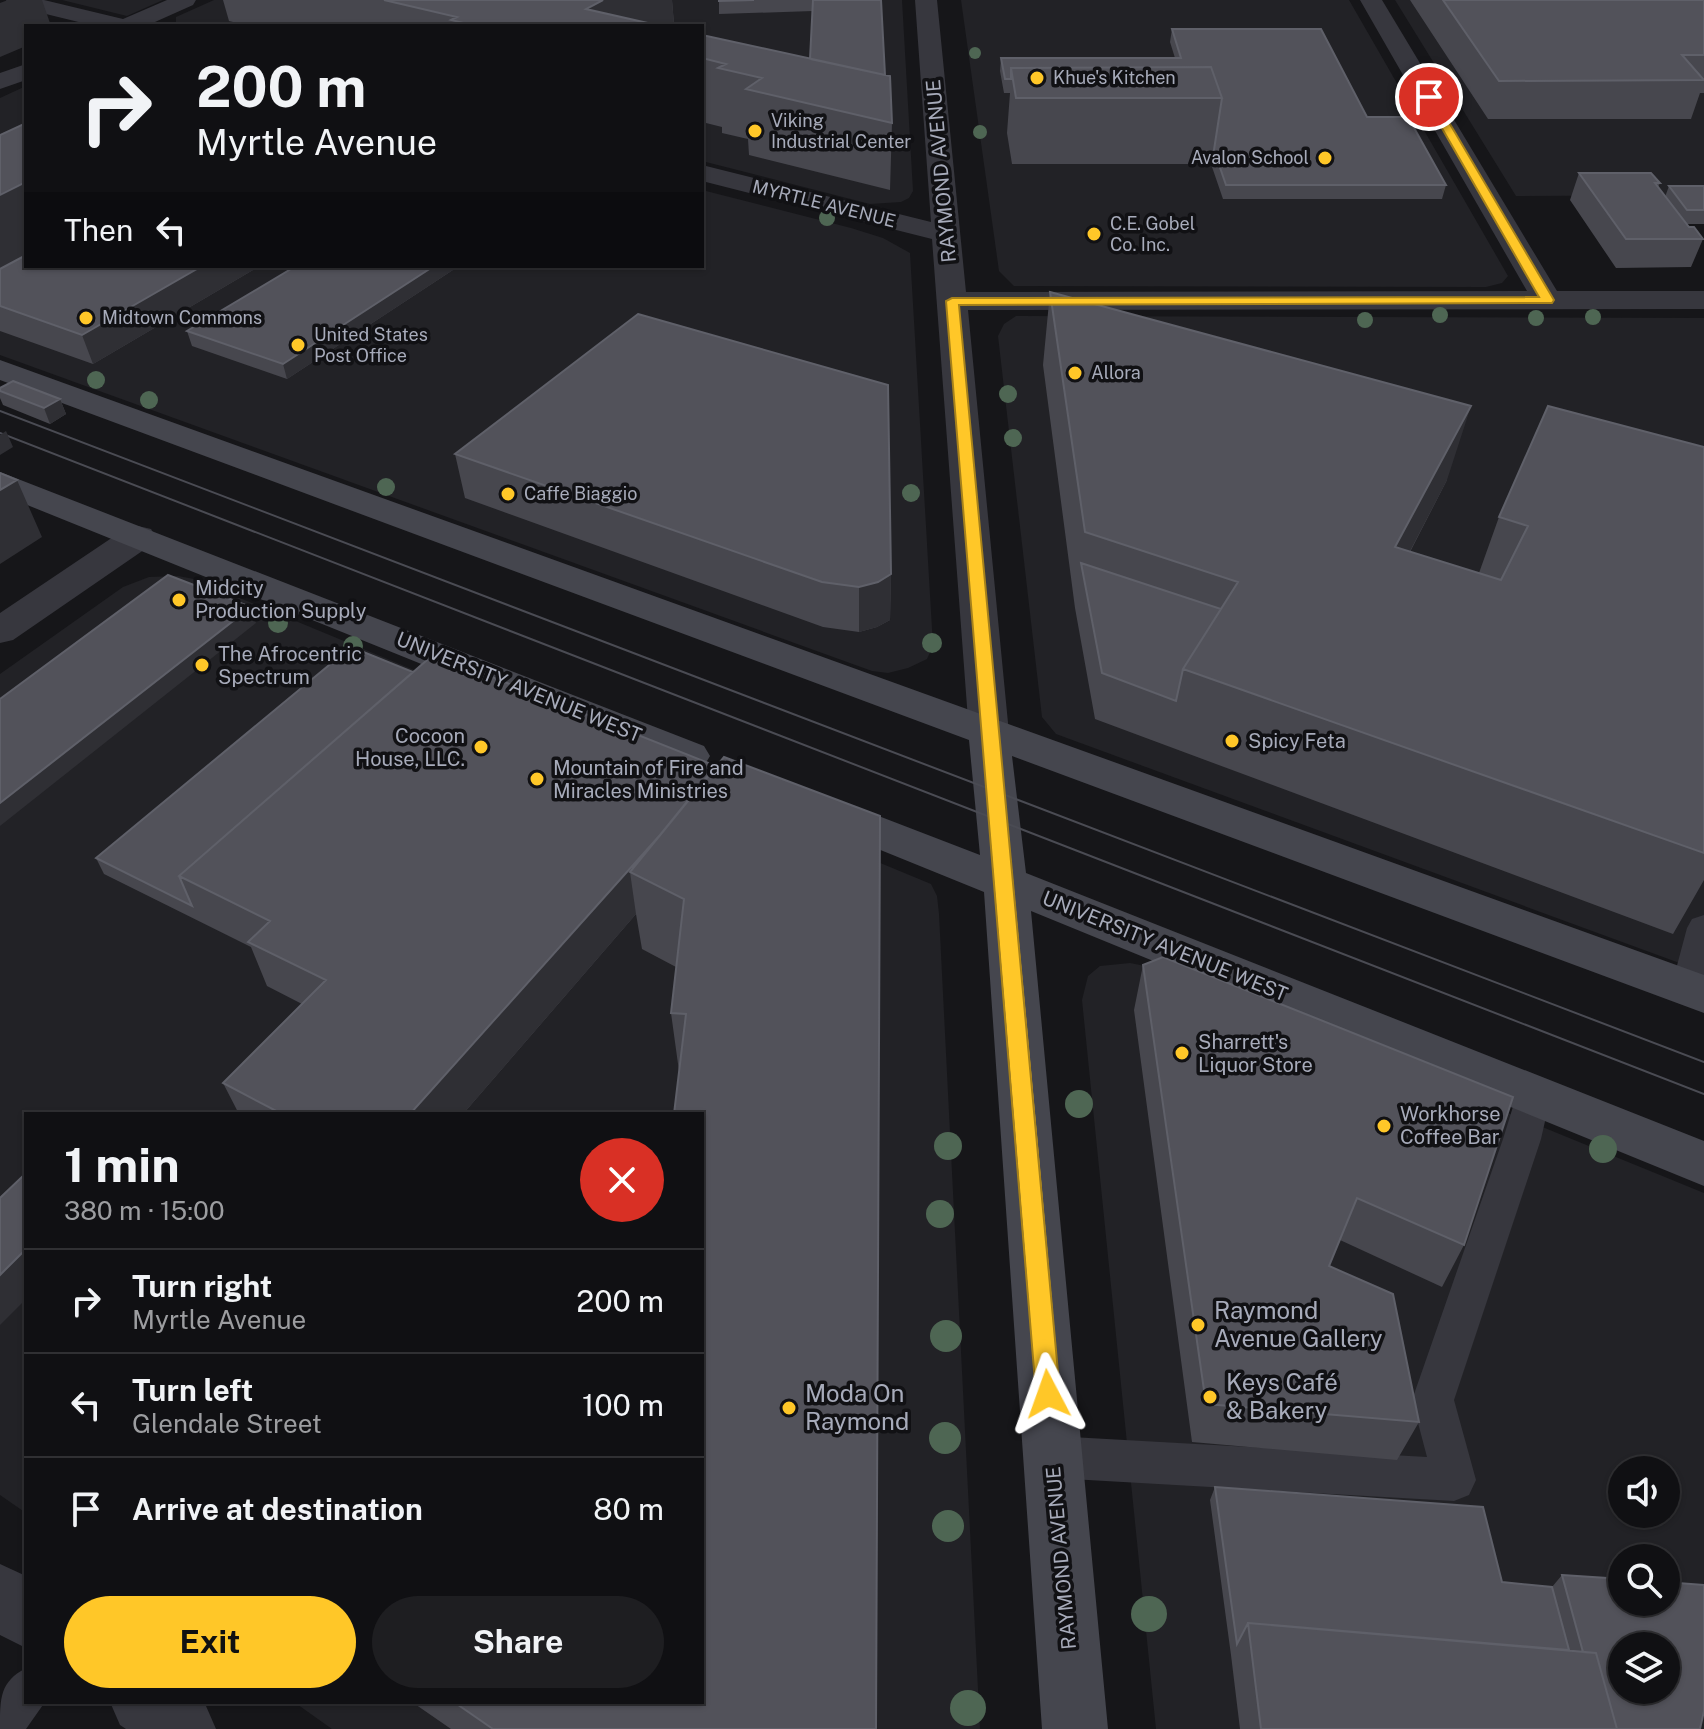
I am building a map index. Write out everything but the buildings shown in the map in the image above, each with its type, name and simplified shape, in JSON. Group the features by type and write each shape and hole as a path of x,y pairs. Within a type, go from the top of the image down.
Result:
{"main road":[{"path":"0,369 1696,991"},
{"name":"UNIVERSITY AVENUE WEST","path":"0,482 719,768"},
{"name":"RAYMOND AVENUE","path":"989,733 1013,957 1075,1729"},
{"name":"UNIVERSITY AVENUE WEST","path":"791,797 1004,880 1704,1164"}],"street":[{"path":"129,24 185,0"},
{"name":"RAYMOND AVENUE","path":"926,0 989,733"},
{"path":"1371,0 1547,300"},
{"path":"26,1 116,24"},
{"path":"0,82 24,72"},
{"name":"MYRTLE AVENUE","path":"704,174 946,234"},
{"path":"952,301 1704,300"},
{"path":"0,631 138,537"},
{"path":"0,1595 24,1614"},
{"path":"146,1704 183,1729"}],"lane":[{"path":"1696,991 1704,928"},
{"path":"1053,1457 1454,1480 1433,1400 1522,1139 1533,1095"},
{"path":"0,1724 24,1694"}],"shaded area":[{"path":"62,0 163,0 127,16"},
{"path":"214,0 902,0 913,191 909,198 901,202 870,204 704,162 704,24 176,24 176,17"},
{"path":"961,0 1349,0 1508,276 1502,283 1486,287 1014,286 999,271"},
{"path":"1395,0 1704,0 1704,195 1516,196"},
{"path":"24,87 24,268 704,268 704,191 851,228 883,238 910,253 933,646 927,659 888,673 872,671 0,355 0,98"},
{"path":"1016,316 1704,318 1704,972 1056,734 1042,717 998,336 1004,324"},
{"path":"149,577 194,579 931,884 937,896 939,914 980,1729 332,1729 297,1704 704,1704 704,1112 24,1112 24,1512 0,1495 0,674 123,587"},
{"path":"1130,963 1150,967 1704,1193 1704,1729 1156,1729 1082,1000 1088,976 1100,966"}],"tram line":[{"path":"0,411 1704,1062"},
{"path":"0,433 1704,1094"}],"place":[{"name":"Khue's Kitchen","path":"1037,78"},
{"name":"Viking Industrial Center","path":"755,131"},
{"name":"Avalon School","path":"1325,158"},
{"name":"C.E. Gobel Co. Inc.","path":"1094,234"},
{"name":"Midtown Commons","path":"86,318"},
{"name":"United States Post Office","path":"298,345"},
{"name":"Allora","path":"1075,373"},
{"name":"Caffe Biaggio","path":"508,494"},
{"name":"Midcity Production Supply","path":"179,600"},
{"name":"The Afrocentric Spectrum","path":"202,665"},
{"name":"Spicy Feta","path":"1232,741"},
{"name":"Cocoon House, LLC.","path":"481,747"},
{"name":"Mountain of Fire and Miracles Ministries","path":"537,779"},
{"name":"Sharrett's Liquor Store","path":"1182,1053"},
{"name":"Workhorse Coffee Bar","path":"1384,1126"},
{"name":"Raymond Avenue Gallery","path":"1198,1325"},
{"name":"Keys Café & Bakery","path":"1210,1397"},
{"name":"Moda On Raymond","path":"789,1408"}],"route":[{"path":"1048,1394 1013,957 989,733 952,301 1547,300 1429,97"}]}
